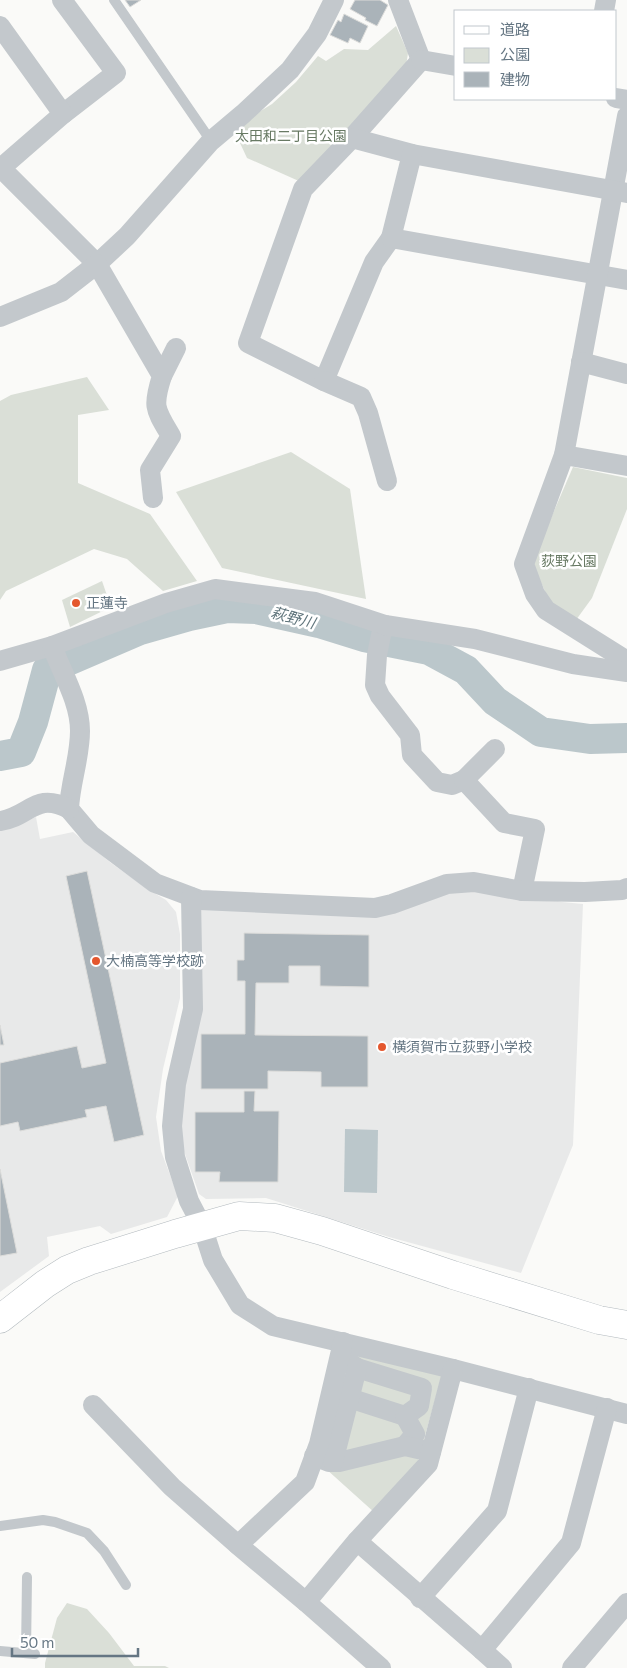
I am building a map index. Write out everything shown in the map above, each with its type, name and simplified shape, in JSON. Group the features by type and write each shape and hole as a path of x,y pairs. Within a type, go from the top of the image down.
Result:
{"street":[{"path":"62,0 116,73 63,114 1,168 97,264 162,376"},
{"path":"0,317 61,292 97,264 127,236 211,141 290,70 317,34 334,0"},
{"path":"398,0 421,60"},
{"path":"0,26 63,114"},
{"path":"421,60 454,66"},
{"path":"387,481 368,413 361,397 324,381 248,343 303,189 352,138 421,60"},
{"path":"627,116 620,191 598,274 564,455 524,564 535,594 546,610 624,660 627,664"},
{"path":"352,138 412,154 620,191"},
{"path":"324,381 374,262 391,238 412,154"},
{"path":"391,238 627,280"},
{"path":"153,498 150,470 171,436 156,410 156,396 162,376 176,348"},
{"path":"581,362 627,374"},
{"path":"564,455 627,466"},
{"path":"0,661 52,646 166,603 215,589 315,602 383,630 475,639 573,664 627,672"},
{"path":"383,630 377,655 375,686 380,696 410,735 412,755 437,782 452,785 464,780 495,748"},
{"path":"52,646 77,709 80,731 69,809"},
{"path":"464,780 504,823 535,829 522,891"},
{"path":"0,821 7,820 42,802 58,803 69,809 90,835 155,883 200,900 376,908 447,884 474,882 522,891 585,892 622,890 627,888"},
{"path":"191,897 193,1009 176,1084 172,1126 175,1158 189,1200 202,1226 213,1260 240,1305 273,1326 341,1349 453,1369 627,1414"},
{"path":"0,1319 45,1284 67,1270 89,1261 239,1216 275,1218 322,1231 453,1275 599,1320 627,1325"},
{"path":"341,1349 357,1368 422,1388 419,1406 405,1416"},
{"path":"324,1459 319,1444 341,1349"},
{"path":"238,1545 305,1482 324,1459 349,1398 357,1368"},
{"path":"306,1602 357,1541 428,1464 453,1369"},
{"path":"420,1598 497,1510 529,1388"},
{"path":"349,1398 405,1416 415,1434 405,1446"},
{"path":"93,1406 172,1487 381,1668"},
{"path":"482,1650 571,1543 607,1408"},
{"path":"324,1459 340,1462 405,1446 431,1452"},
{"path":"357,1541 502,1668"},
{"path":"572,1668 627,1604"}],"lane":[{"path":"114,0 211,141"},
{"path":"0,1526 43,1520 73,1527 87,1533 104,1551 126,1585"},
{"path":"0,1651 31,1654 27,1577"}],"shaded area":[{"path":"36,817 40,839 73,832 111,863 166,900 176,912 180,934 180,998 163,1069 156,1117 161,1151 178,1196 167,1217 111,1234 100,1226 47,1237 49,1256 0,1292 0,830"},
{"name":"横須賀市立荻野小学校","path":"474,883 562,902 583,904 573,1145 521,1273 389,1237 266,1198 206,1199 199,1194 179,1137 196,912 207,903 379,909"},
{"path":"345,1129 378,1130 377,1193 344,1192"}],"green space":[{"name":"太田和二丁目公園","path":"396,26 408,53 406,66 301,182 247,158 233,128 272,104 296,82 318,56 326,61 344,49 368,50"},
{"path":"87,377 109,410 78,415 78,483 150,514 197,581 163,591 127,559 94,549 6,591 0,600 0,401 11,395"},
{"path":"291,452 350,489 366,599 222,568 176,492"},
{"name":"荻野公園","path":"573,467 627,478 627,509 592,598 576,620 551,605 532,562"},
{"path":"102,581 111,607 70,627 62,600"},
{"path":"351,1351 442,1375 418,1461 375,1513 325,1468"},
{"path":"67,1603 87,1609 109,1633 134,1666 165,1666 169,1668 45,1668 57,1618"}],"building":[{"path":"125,0 141,0 130,7"},
{"path":"355,0 380,0 388,5 377,26 350,9"},
{"path":"344,14 368,26 360,43 350,38 348,43 330,35 338,20 341,22"},
{"name":"大楠高等学校跡","path":"87,871 144,1135 114,1142 106,1106 85,1110 87,1117 20,1131 18,1122 0,1126 0,1063 77,1046 82,1068 106,1063 66,876"},
{"path":"244,933 369,935 369,987 320,986 320,966 289,966 289,983 256,983 255,1035 368,1036 368,1087 321,1087 321,1072 268,1071 268,1089 201,1089 201,1034 245,1034 245,981 237,981 237,960 244,960"},
{"path":"0,1025 4,1045 0,1045"},
{"path":"244,1091 255,1091 254,1111 279,1111 278,1182 219,1182 220,1172 195,1172 195,1112 244,1112"},
{"path":"0,1169 17,1253 0,1256"}],"waterway":[{"name":"萩野川","path":"0,756 21,752 33,722 47,670 140,630 189,616 227,608 256,609 319,623 364,637 429,650 466,670 495,701 541,732 590,739 627,738"}],"place":[{"name":"正蓮寺","path":"76,603"},
{"name":"大楠高等学校跡","path":"96,961"},
{"name":"横須賀市立荻野小学校","path":"382,1047"}]}
